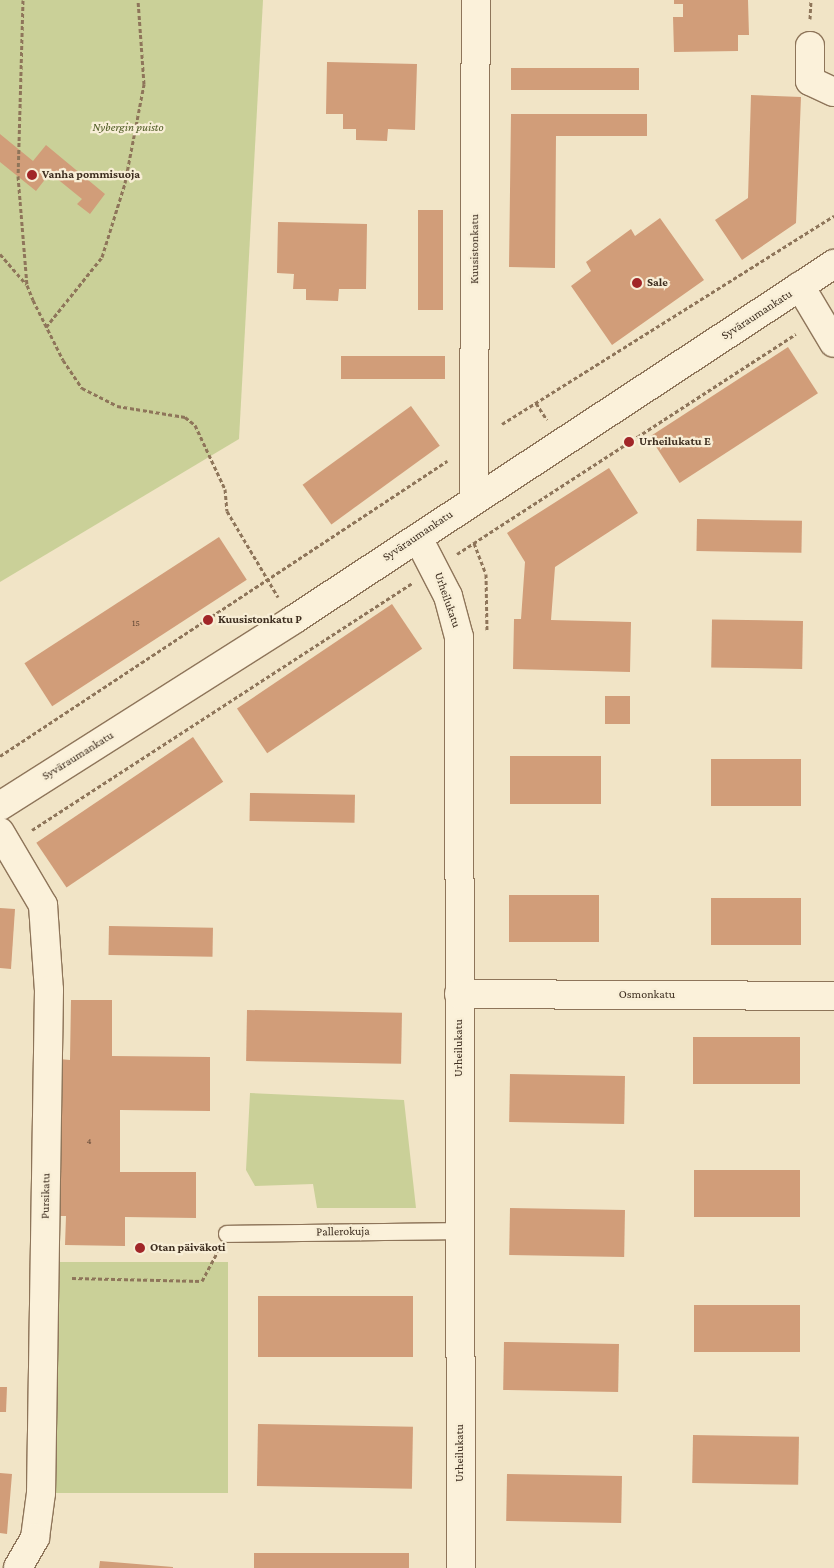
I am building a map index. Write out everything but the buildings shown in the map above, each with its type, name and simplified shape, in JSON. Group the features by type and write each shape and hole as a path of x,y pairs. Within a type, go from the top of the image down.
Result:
{"street":[{"name":"Kuusistonkatu","path":"474,498 476,0"},
{"path":"810,46 810,82 834,92"},
{"name":"Syväraumankatu","path":"0,806 293,620 418,538 474,498 561,445 834,264"},
{"path":"800,286 834,343"},
{"name":"Urheilukatu","path":"418,538 448,596 459,637 461,1568"},
{"name":"Pursikatu","path":"0,832 43,905 49,990 46,1278 41,1493 35,1538 18,1568"},
{"name":"Osmonkatu","path":"459,994 834,996"}],"lane":[{"name":"Pallerokuja","path":"227,1234 459,1231"}],"path":[{"path":"23,0 18,176 27,285"},
{"path":"46,326 102,257 125,183 144,84 138,0"},
{"path":"0,756 268,581 475,441 834,216"},
{"path":"0,254 27,285 46,326 82,388 117,406 186,417 196,425 225,489 227,511 293,620"},
{"path":"46,1278 202,1281 227,1234"}],"green space":[{"name":"Nybergin puisto","path":"0,0 263,0 239,439 0,582"},
{"path":"250,1093 404,1100 416,1208 317,1208 313,1184 255,1186 246,1170"},
{"path":"46,1262 228,1262 228,1493 46,1493"}],"place":[{"name":"Vanha pommisuoja","path":"32,175"},
{"name":"Sale","path":"637,283"},
{"name":"Urheilukatu E","path":"629,442"},
{"name":"Kuusistonkatu P","path":"208,620"},
{"name":"Otan päiväkoti","path":"140,1248"}]}
